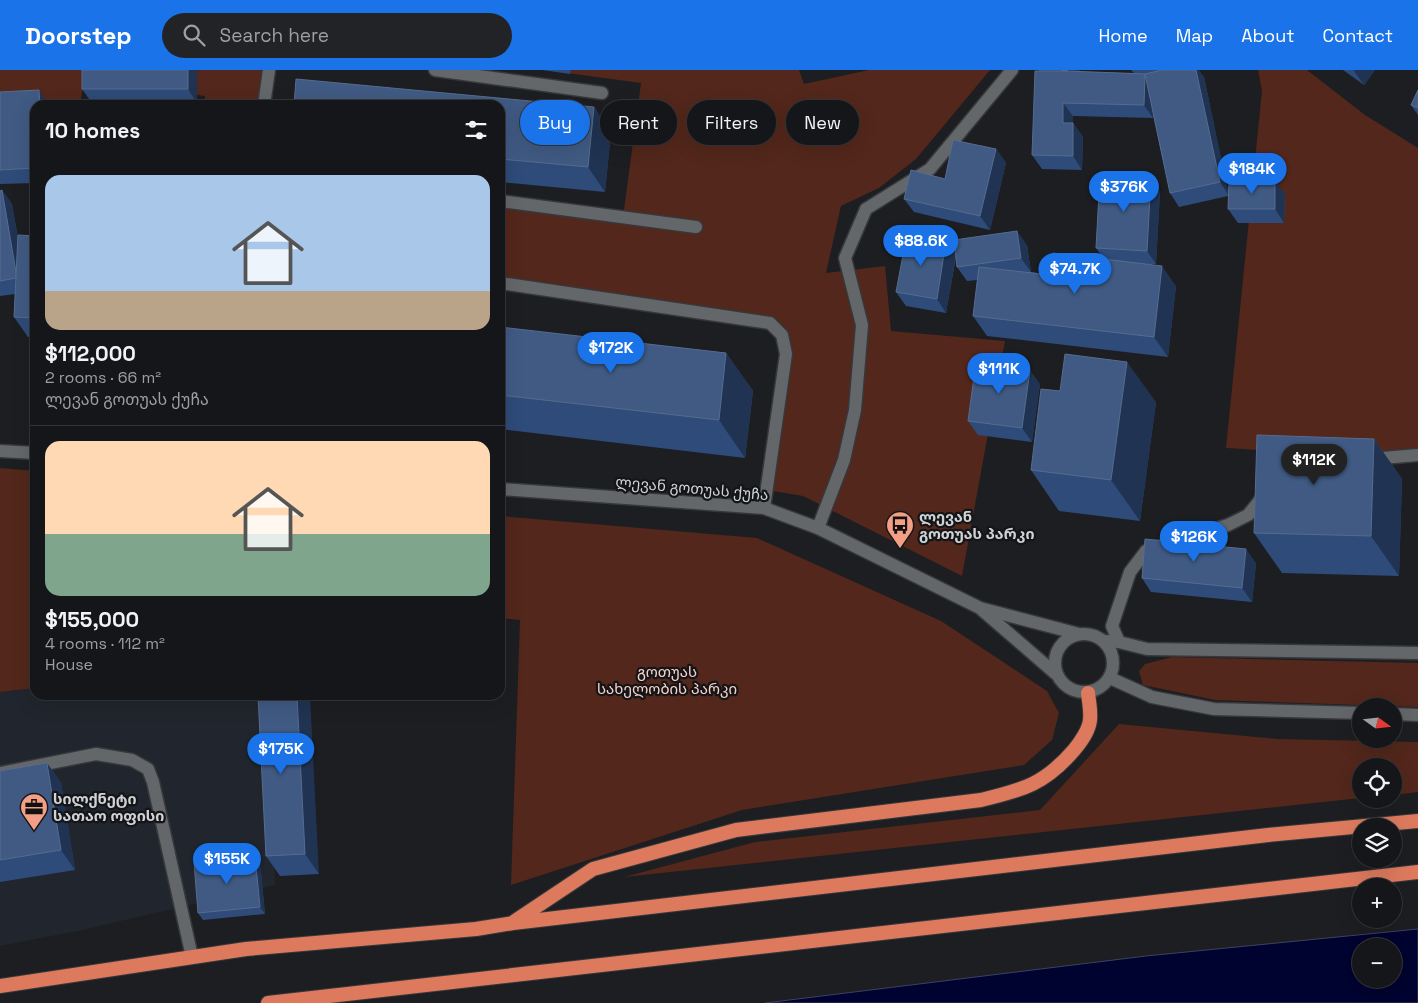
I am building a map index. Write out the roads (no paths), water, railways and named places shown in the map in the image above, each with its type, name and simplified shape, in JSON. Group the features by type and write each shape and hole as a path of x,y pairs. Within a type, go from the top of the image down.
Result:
{"highway":[{"path":"513,923 593,869 726,833 981,800 1012,793 1034,784 1060,767 1078,746 1090,721 1088,693"},
{"path":"0,986 246,949 476,929 513,923 1268,835 1418,821"},
{"path":"268,1003 1418,872"}],"street":[{"path":"265,100 269,70"},
{"path":"435,70 602,93"},
{"path":"818,528 844,460 855,410 862,325 845,258 866,209 930,169 1012,70"},
{"path":"505,202 696,227"},
{"path":"505,284 770,324 782,336 786,354 764,508"},
{"path":"0,451 30,453"},
{"path":"1360,460 1418,455"},
{"path":"1119,642 1112,626 1130,572 1146,551 1228,525 1248,515 1272,484"},
{"name":"ლევან გოთუას ქუჩა","path":"505,489 764,508 818,528 980,608 1079,634"},
{"name":"ლევან გოთუას ქუჩა","path":"980,608 1056,674"},
{"path":"1104,641 1112,652 1114,666 1110,678 1100,688 1088,693 1075,692 1064,685 1056,674 1054,661 1058,648 1067,639 1079,634 1093,635 1104,641 1119,642 1147,649 1418,654"},
{"path":"1110,678 1152,697 1214,709 1352,713"},
{"path":"1402,714 1418,715"},
{"path":"0,773 96,754 132,760 148,769 153,782 192,957"}],"water":[{"path":"1418,929 1418,1003 765,1003 1146,956"}],"place":[{"name":"ლევან გოთუას პარკი","path":"900,549"},
{"name":"სილქნეტი სათაო ოფისი","path":"34,831"}],"park label":[{"name":"გოთუას სახელობის პარკი","path":"667,680"}]}
